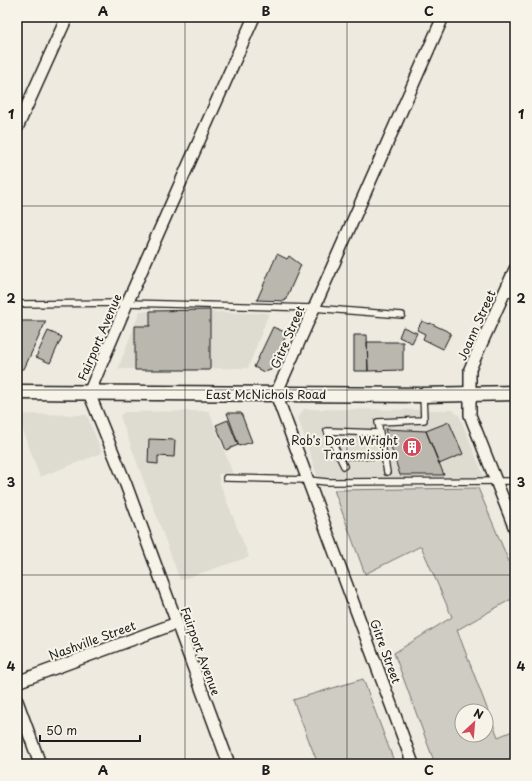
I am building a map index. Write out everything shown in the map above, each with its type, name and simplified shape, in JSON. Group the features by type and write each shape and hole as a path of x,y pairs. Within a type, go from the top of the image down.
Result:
{"street":[{"path":"17,128 67,17"},
{"name":"Fairport Avenue","path":"229,764 125,482 90,392 127,303 254,17"},
{"name":"Gitre Street","path":"413,764 276,394 443,17"},
{"name":"Joann Street","path":"515,269 510,293 470,368 470,416 515,529"},
{"name":"East McNichols Road","path":"17,392 423,395 515,393"},
{"name":"Nashville Street","path":"17,682 177,622"},
{"path":"17,701 40,764"}],"lane":[{"path":"17,304 127,303 313,308 402,315"},
{"path":"387,472 378,422 424,420 423,395"},
{"path":"344,466 327,431 379,433"},
{"path":"339,456 384,456"},
{"path":"226,478 308,480 327,482 515,481"}],"shaded area":[{"path":"140,311 269,313 248,368 118,369"},
{"path":"304,409 453,410 460,417 484,477 318,478 298,418"},
{"path":"209,411 233,474 218,474 220,484 249,557 180,580 120,416 124,412"},
{"path":"17,414 87,415 102,453 40,477"},
{"path":"478,488 515,576 515,597 457,630 485,703 454,703 454,743 494,743 494,727 498,737 515,730 515,764 435,764 394,653 452,617 421,546 365,574 334,490"},
{"path":"363,679 395,764 318,764 293,700"}],"building":[{"path":"277,254 287,259 289,256 301,265 285,301 257,300"},
{"path":"210,310 210,370 135,370 135,326 150,326 150,311"},
{"path":"17,321 46,321 24,369 17,369"},
{"path":"422,321 429,324 430,323 451,333 443,349 423,339 425,334 417,330"},
{"path":"273,327 287,333 271,370 264,372 254,367"},
{"path":"403,327 417,333 412,343 399,337"},
{"path":"48,331 62,337 50,363 36,357"},
{"path":"354,335 367,335 368,371 354,371"},
{"path":"367,342 403,342 403,370 368,371"},
{"path":"227,413 241,413 252,442 239,446"},
{"path":"228,420 238,445 226,450 216,425"},
{"path":"449,422 463,454 439,464 426,431"},
{"name":"Rob's Done Wright Transmission","path":"385,429 426,431 444,475 400,475"},
{"path":"149,439 175,440 174,457 158,456 158,464 148,463"}],"place":[{"name":"Rob's Done Wright Transmission","path":"412,447"}]}
